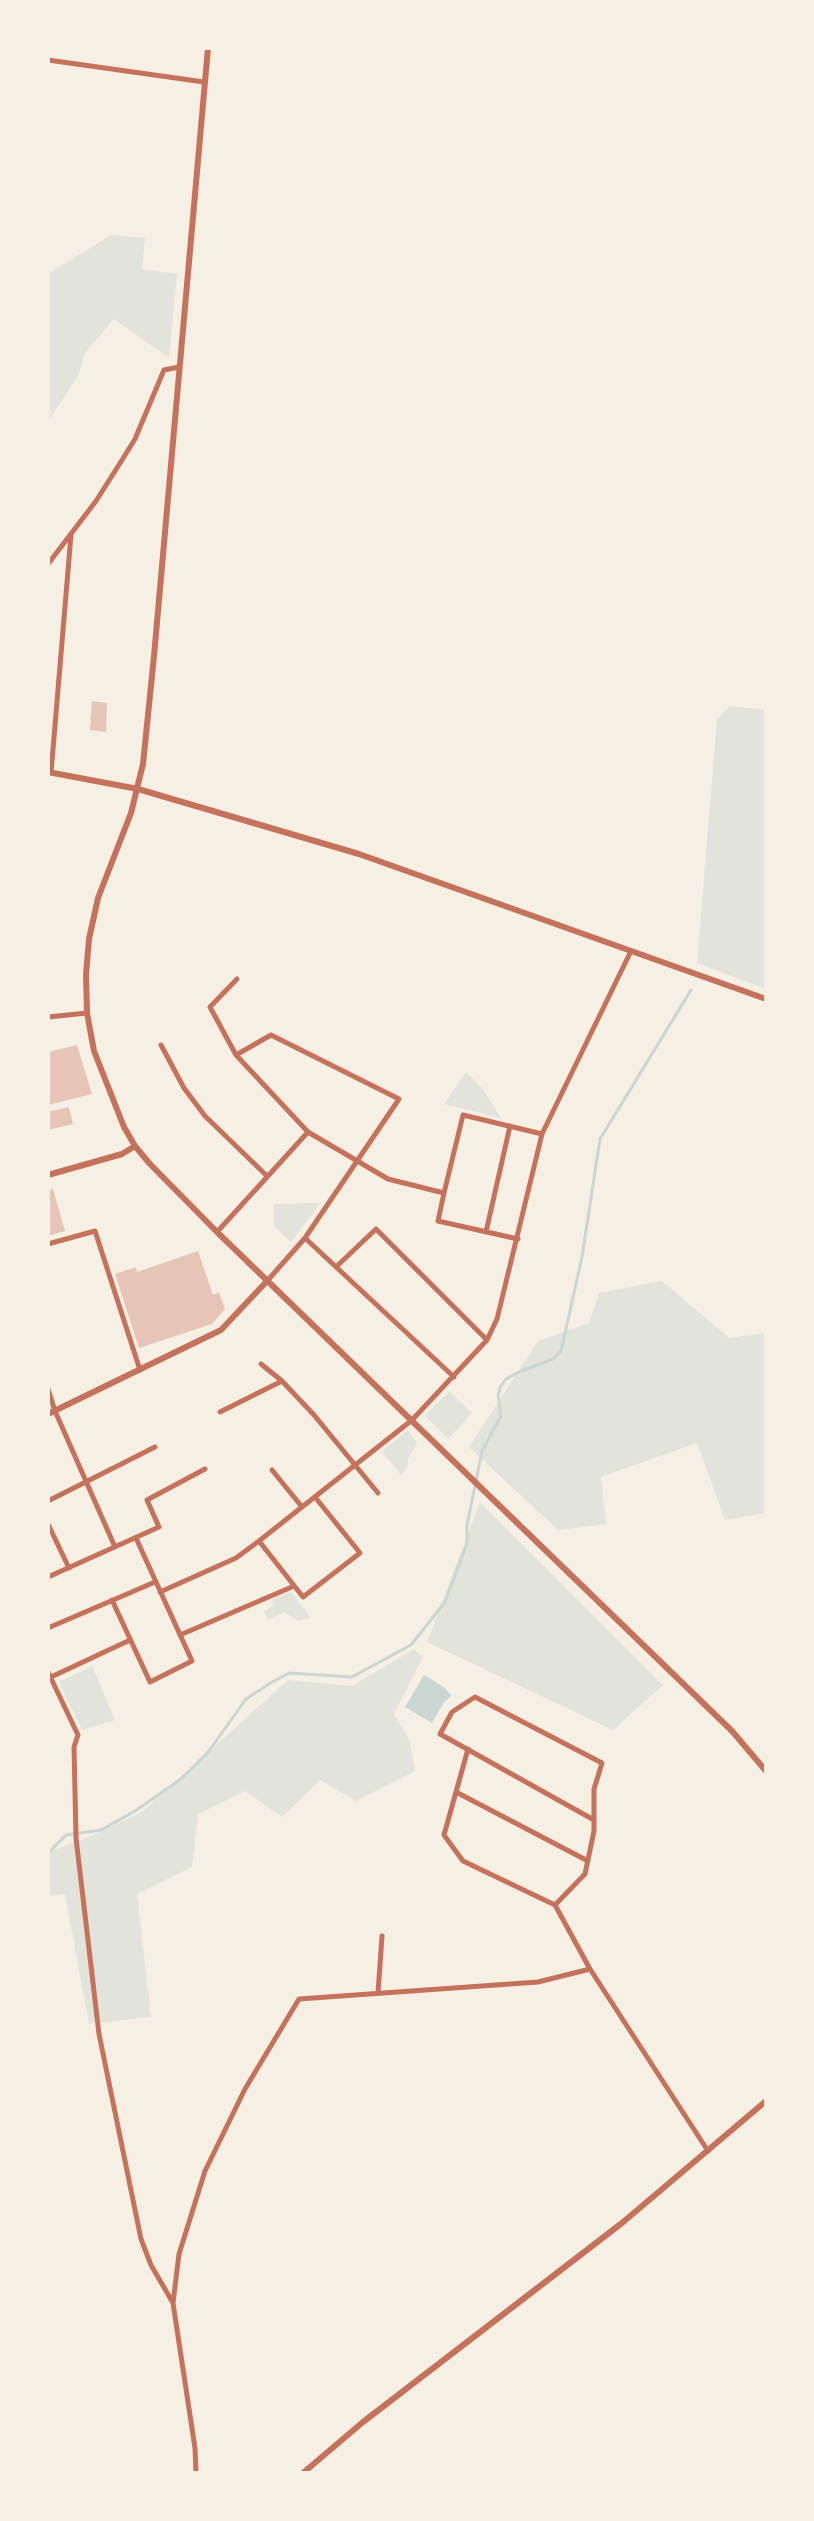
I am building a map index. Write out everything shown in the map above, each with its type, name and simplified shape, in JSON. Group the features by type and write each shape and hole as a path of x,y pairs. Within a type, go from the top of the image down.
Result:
{"street":[{"path":"208,48 154,656 138,789 98,898 89,939 86,974 87,1013 94,1051 111,1099 135,1146 217,1232 732,1731 766,1771"},
{"path":"48,60 204,82"},
{"path":"48,564 71,535 135,439 164,370 179,367"},
{"path":"71,535 49,772 138,789 403,869 766,999"},
{"path":"160,1592 236,1558 259,1541 412,1420 487,1340 498,1319 543,1134 632,951"},
{"path":"237,979 210,1007 236,1055 308,1132 388,1179 444,1193"},
{"path":"48,1017 87,1013"},
{"path":"52,1412 221,1330 305,1239 399,1099 271,1035 236,1055"},
{"path":"161,1045 184,1088 205,1116 267,1176"},
{"path":"518,1239 438,1221 444,1193 463,1114 543,1134"},
{"path":"486,1232 510,1126"},
{"path":"217,1232 308,1132"},
{"path":"48,1175 122,1154 135,1146"},
{"path":"336,1267 376,1229 487,1340"},
{"path":"48,1244 94,1231 140,1370"},
{"path":"305,1239 454,1377"},
{"path":"261,1364 282,1381 378,1493"},
{"path":"220,1412 282,1381"},
{"path":"48,1389 52,1412 115,1547"},
{"path":"48,1501 155,1446"},
{"path":"48,1577 159,1527 147,1500 205,1469"},
{"path":"272,1470 302,1507"},
{"path":"259,1541 303,1597 360,1553 315,1497"},
{"path":"48,1524 69,1568"},
{"path":"112,1600 150,1682 192,1661 136,1538"},
{"path":"48,1628 155,1582"},
{"path":"180,1635 294,1586"},
{"path":"130,1640 49,1674 78,1735 74,1747 75,1831 99,2034 141,2239 151,2265 173,2303"},
{"path":"555,1905 585,1874 594,1820 594,1789 602,1763 475,1697 452,1712 440,1734 594,1820"},
{"path":"468,1749 444,1835 462,1861 555,1905 590,1969 708,2151"},
{"path":"456,1792 588,1861"},
{"path":"378,1993 382,1936"},
{"path":"196,2473 195,2448 173,2303 179,2254 204,2171 245,2089 299,1999 538,1982 590,1969"},
{"path":"303,2473 363,2422 622,2223 766,2101"}],"shaded area":[{"path":"111,235 145,238 142,269 177,274 169,358 114,319 85,353 79,374 48,422 48,274"},
{"path":"730,706 766,710 766,989 697,963 717,719"},
{"path":"466,1072 482,1088 501,1118 444,1104"},
{"path":"321,1203 291,1242 274,1226 274,1204"},
{"path":"662,1281 729,1338 766,1333 766,1513 725,1520 697,1443 601,1477 606,1524 558,1530 469,1447 538,1341 589,1323 599,1293"},
{"path":"449,1391 472,1413 448,1439 425,1416"},
{"path":"408,1430 417,1443 408,1459 408,1466 401,1475 382,1451"},
{"path":"480,1502 663,1685 613,1730 427,1642"},
{"path":"291,1592 311,1618 298,1621 285,1612 268,1620 264,1611 274,1605 271,1600"},
{"path":"414,1649 423,1657 394,1714 409,1739 415,1771 356,1801 320,1780 282,1817 245,1791 198,1814 192,1867 137,1894 151,2017 89,2024 65,1894 48,1896 48,1852 84,1839 142,1812 288,1680 352,1686"},
{"path":"92,1666 115,1720 82,1730 59,1682"},
{"path":"424,1675 445,1688 451,1696 444,1702 432,1723 405,1707"}],"building":[{"path":"92,701 107,703 106,732 90,730"},
{"path":"77,1045 92,1094 48,1105 48,1052"},
{"path":"69,1107 73,1124 48,1130 48,1112"},
{"path":"53,1189 65,1231 48,1236 48,1190"},
{"path":"198,1251 213,1295 219,1292 225,1309 212,1324 139,1348 115,1274 136,1267 137,1272"}],"waterway":[{"path":"48,1853 66,1835 101,1830 135,1811 181,1779 209,1751 246,1699 272,1682 289,1673 352,1677 411,1645 445,1602 467,1543 467,1525 482,1451 501,1416 498,1395 501,1386 506,1379 553,1359 561,1351 582,1257 600,1139 691,990"}]}
